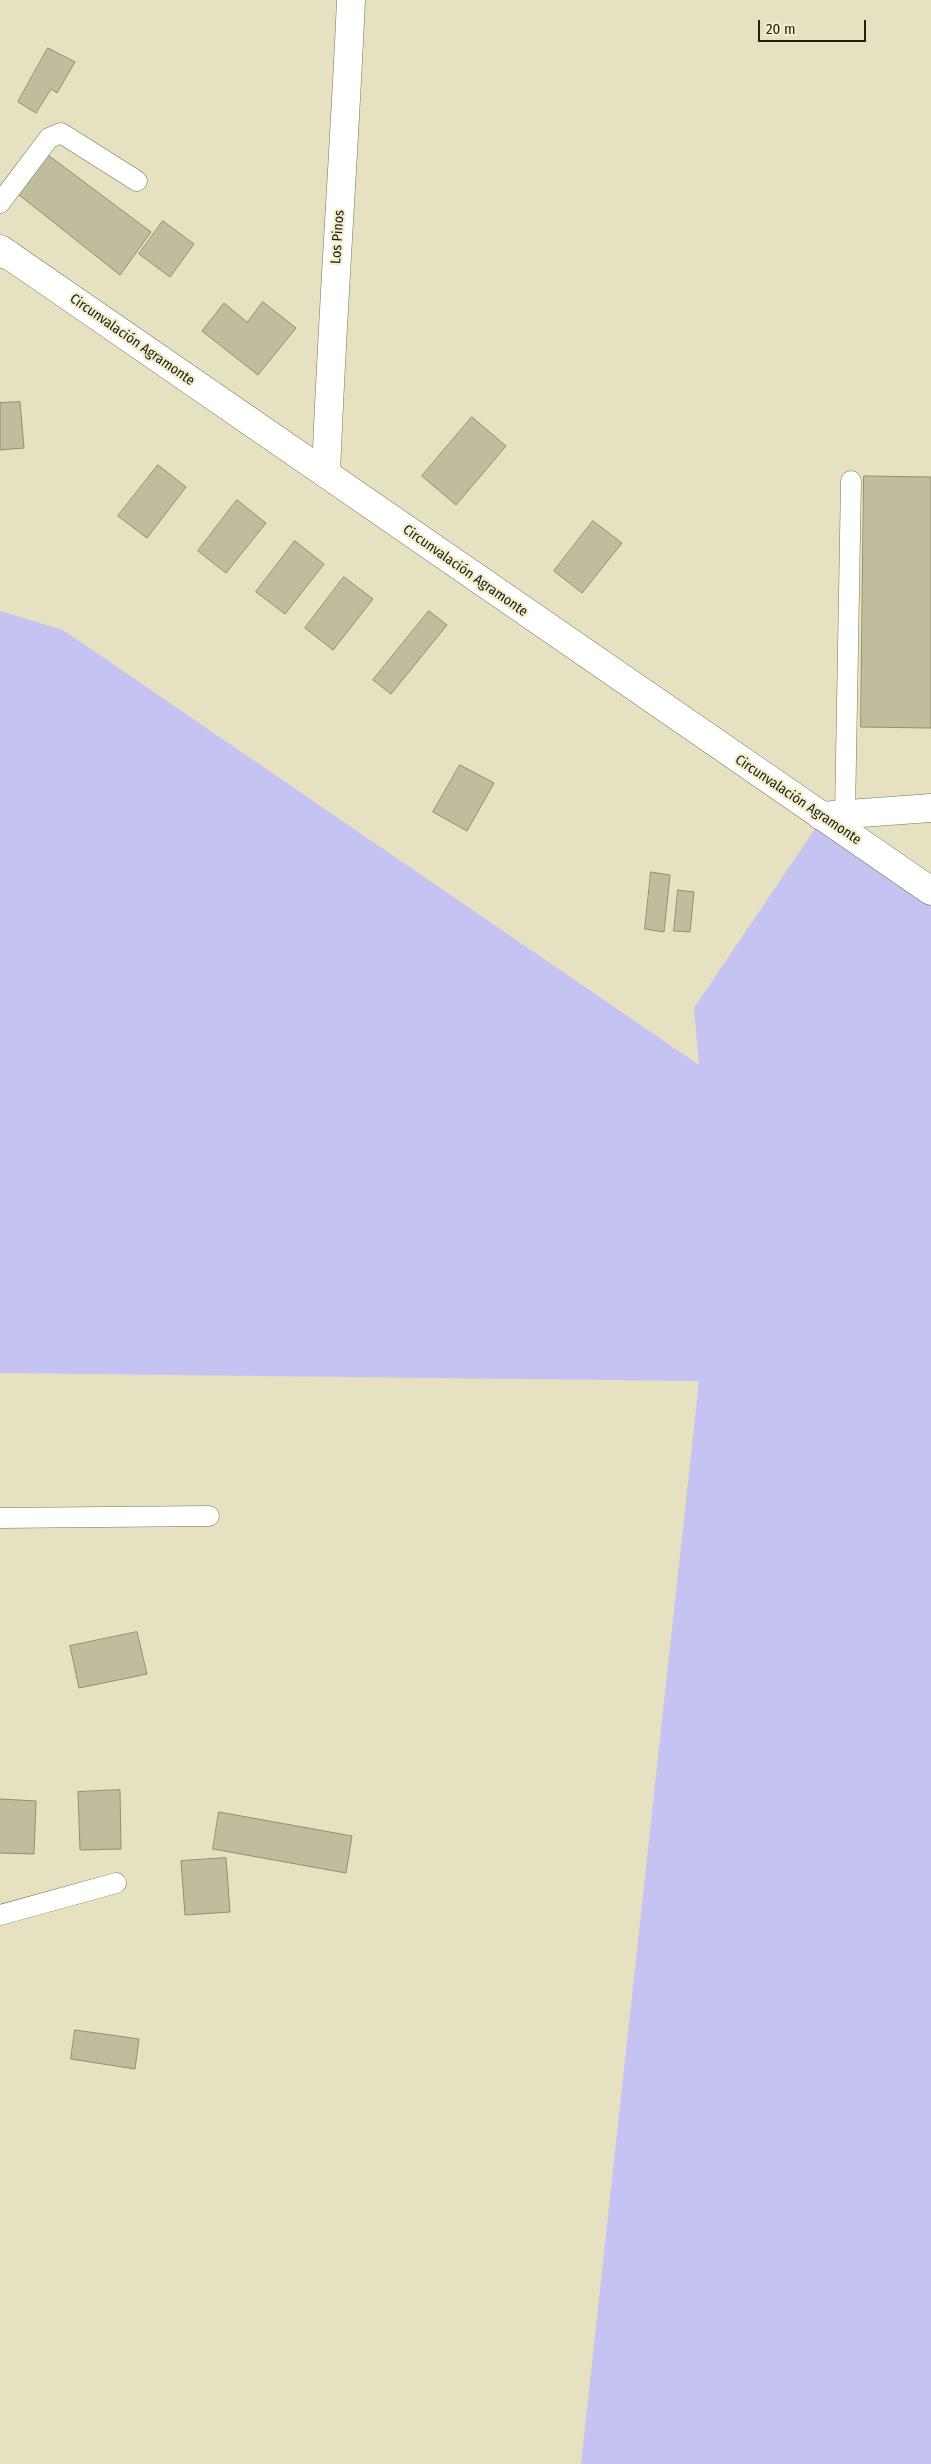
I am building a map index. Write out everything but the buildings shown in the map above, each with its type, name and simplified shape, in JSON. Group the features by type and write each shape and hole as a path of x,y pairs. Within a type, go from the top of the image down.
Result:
{"main road":[{"name":"Los Pinos","path":"326,474 333,307 343,176 351,0"},
{"name":"Circunvalación Agramonte","path":"3,253 326,474 833,815 931,891"},
{"path":"833,815 931,808"}],"lane":[{"path":"0,203 49,138 61,134 138,181"},
{"path":"833,815 850,481"},
{"path":"0,1518 209,1516"},
{"path":"0,1915 116,1883"}],"shaded area":[{"path":"0,611 63,630 699,1065 694,1008 821,820 931,894 931,2464 581,2464 699,1381 0,1373"}]}
